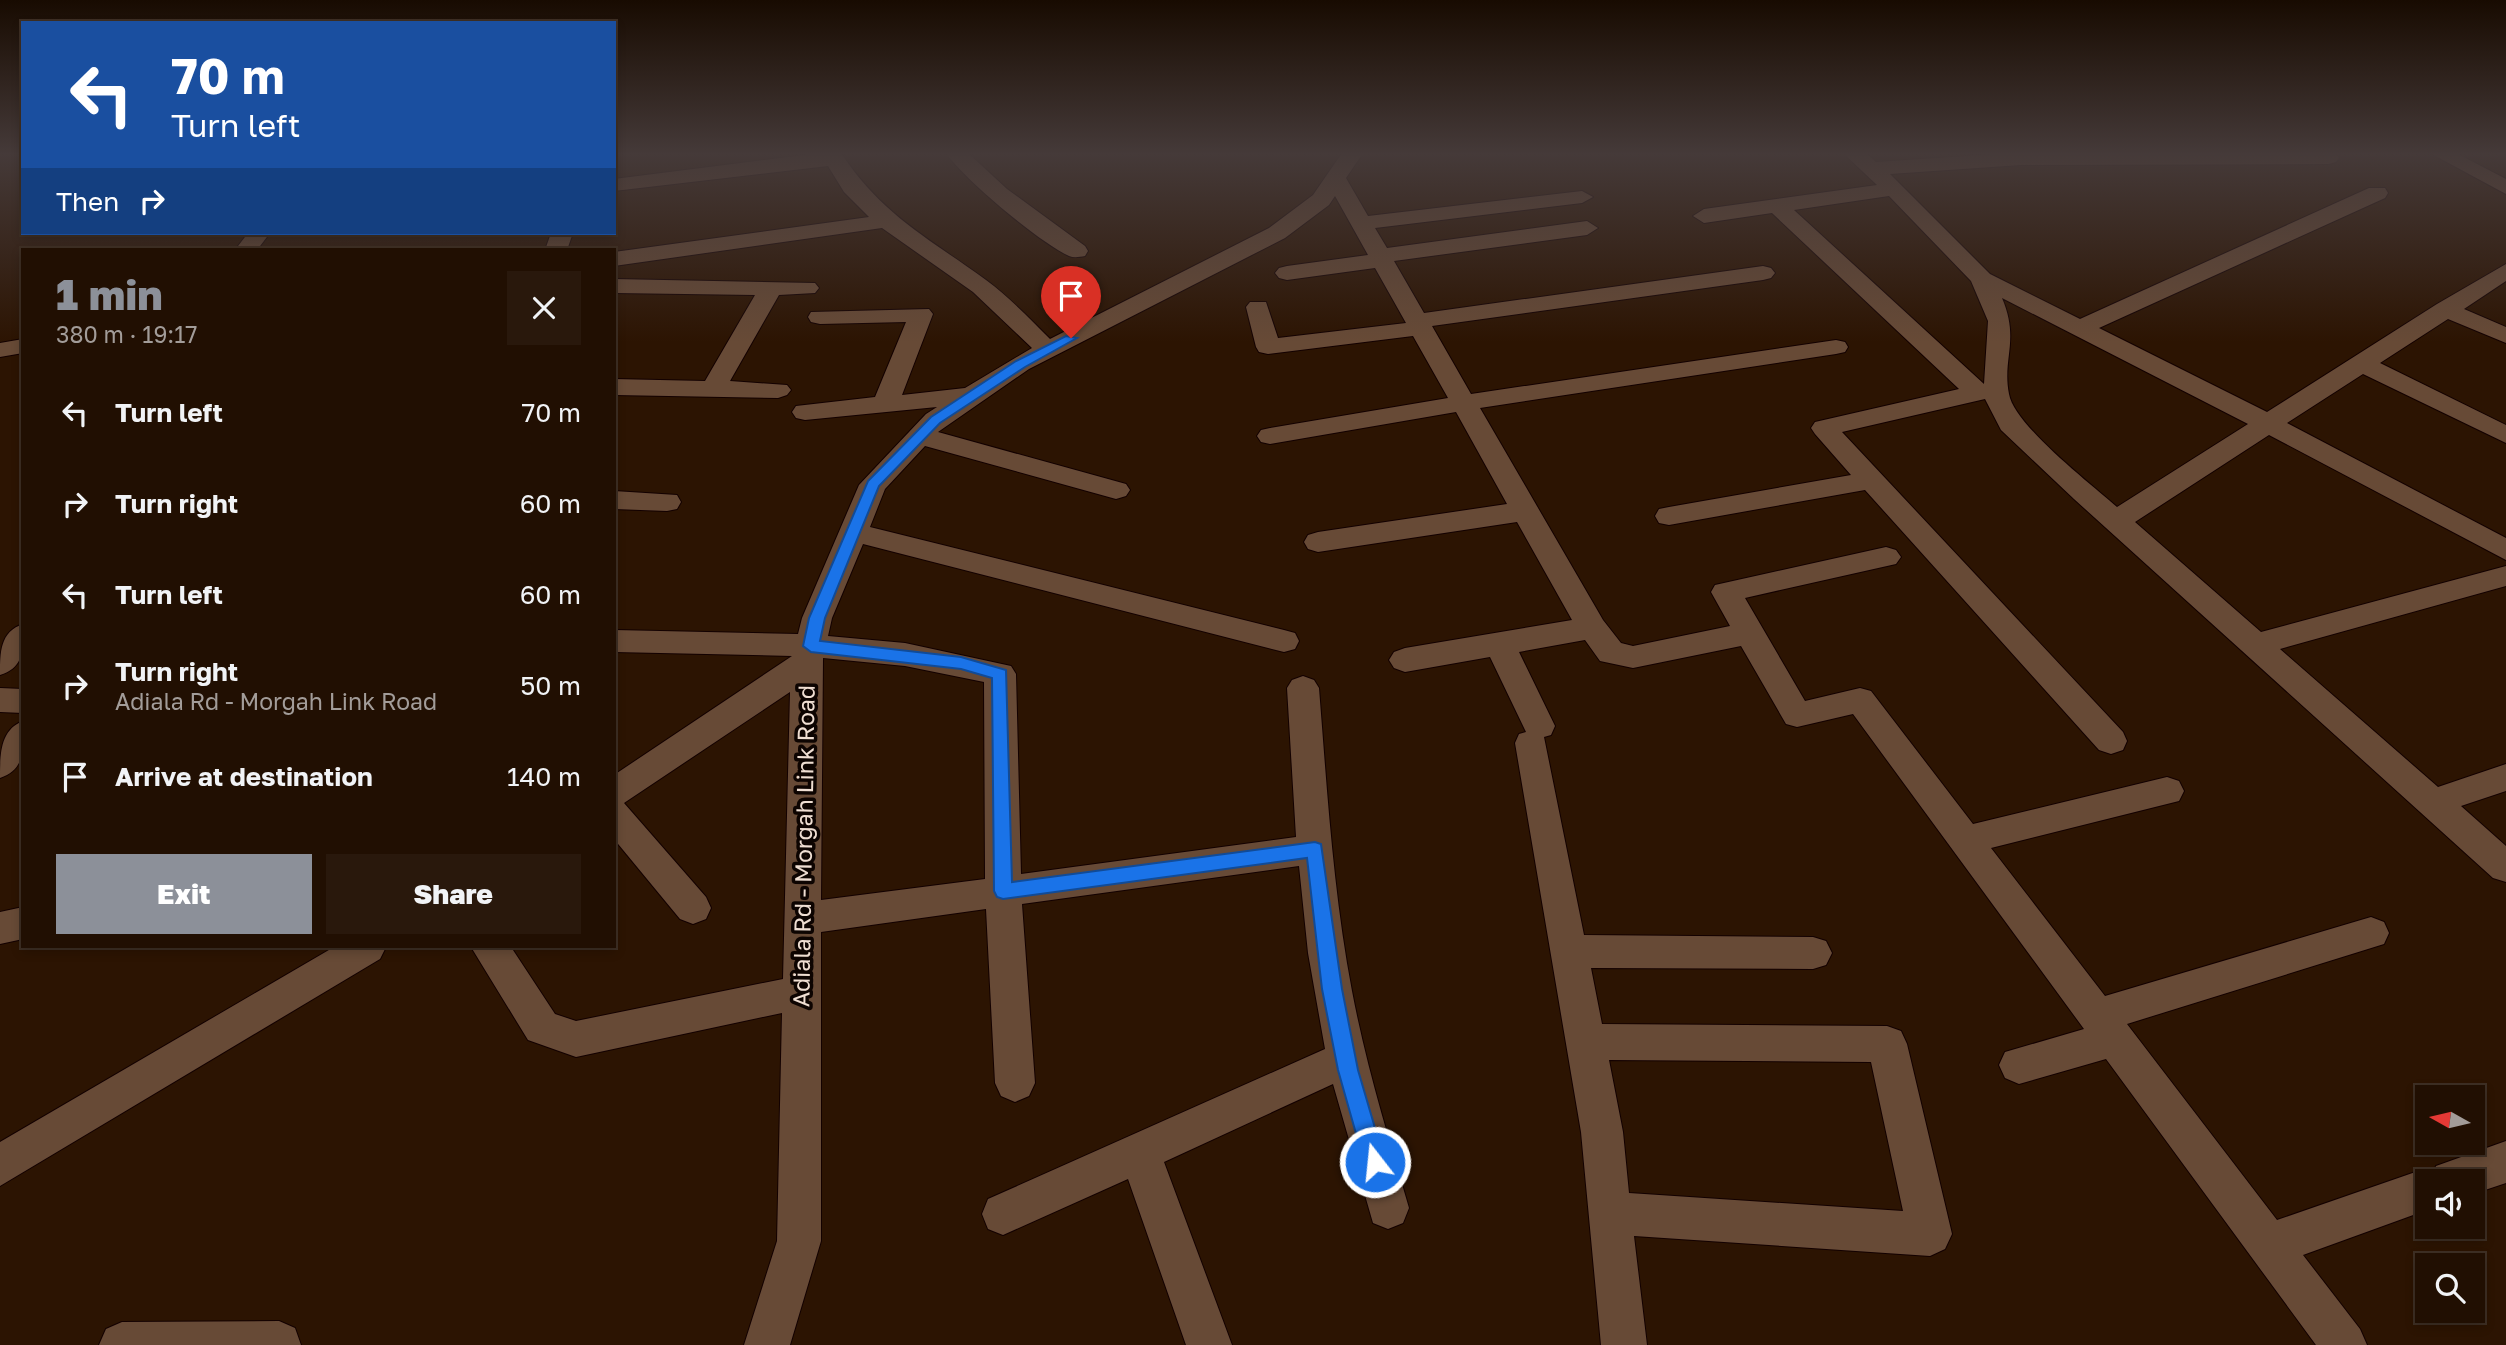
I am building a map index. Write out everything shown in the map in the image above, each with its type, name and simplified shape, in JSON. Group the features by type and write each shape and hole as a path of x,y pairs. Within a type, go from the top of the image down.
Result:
{"street":[{"path":"881,216 981,286 1048,350"},
{"path":"1026,216 1077,251"},
{"name":"Adiala Rd - Morgah Link Road","path":"767,1345 799,1241 801,919 809,655 817,618 873,485 935,420 973,396 1048,350 1277,233 1300,216"},
{"path":"1357,216 1592,628 1611,653 1633,657 1749,632"},
{"path":"1361,223 1422,216"},
{"path":"1789,216 1987,391 1996,395 2010,424 2506,867"},
{"path":"1920,216 1982,279 2269,424 2506,550"},
{"path":"2080,328 2327,216"},
{"path":"617,263 886,221"},
{"path":"1287,274 1587,228"},
{"path":"2116,521 2506,271"},
{"path":"1258,307 1268,347 1763,273"},
{"path":"1982,279 2000,321 1987,391"},
{"path":"616,286 807,288"},
{"path":"714,388 771,288"},
{"path":"2445,309 2506,336"},
{"path":"820,317 920,314 885,404"},
{"path":"0,350 21,346"},
{"path":"1270,436 1463,403 1836,347"},
{"path":"2363,364 2506,435"},
{"path":"616,387 778,390"},
{"path":"1987,391 1824,428 2111,741"},
{"path":"805,412 973,396"},
{"path":"920,436 1116,490"},
{"path":"1669,516 1872,480"},
{"path":"616,500 667,502"},
{"path":"1318,542 1525,511"},
{"path":"853,531 1284,640"},
{"path":"1886,557 1726,592 1797,715 1860,700 2344,1345"},
{"path":"2258,644 2506,576"},
{"path":"1405,660 1592,628"},
{"path":"0,663 21,637"},
{"path":"616,641 961,663 1000,674 1003,891 1015,1083"},
{"path":"1500,644 1535,734 1569,951 1602,1132 1624,1345"},
{"path":"616,792 809,655"},
{"path":"1303,688 1315,849 1332,989 1346,1059 1388,1208"},
{"path":"0,700 21,701"},
{"path":"0,765 21,737"},
{"path":"2434,802 2506,777"},
{"path":"1965,840 2167,791"},
{"path":"616,816 694,908"},
{"path":"801,919 1315,849"},
{"path":"0,928 21,923"},
{"path":"2019,1065 2104,1028 2371,933"},
{"path":"0,1165 365,948"},
{"path":"491,948 542,1027 576,1039 801,992"},
{"path":"1569,951 1813,953"},
{"path":"1586,1042 1887,1044 1930,1234 1611,1213"},
{"path":"1003,1214 1346,1059"},
{"path":"1139,1152 1209,1345"},
{"path":"2485,1169 2506,1162"},
{"path":"2269,1245 2415,1193"},
{"path":"122,1345 279,1344"}],"route":[{"path":"1071,338 1020,364 935,420 873,485 817,618 811,646 961,663 1000,674 1003,891 1315,849 1332,989 1348,1070 1375,1162"}]}
